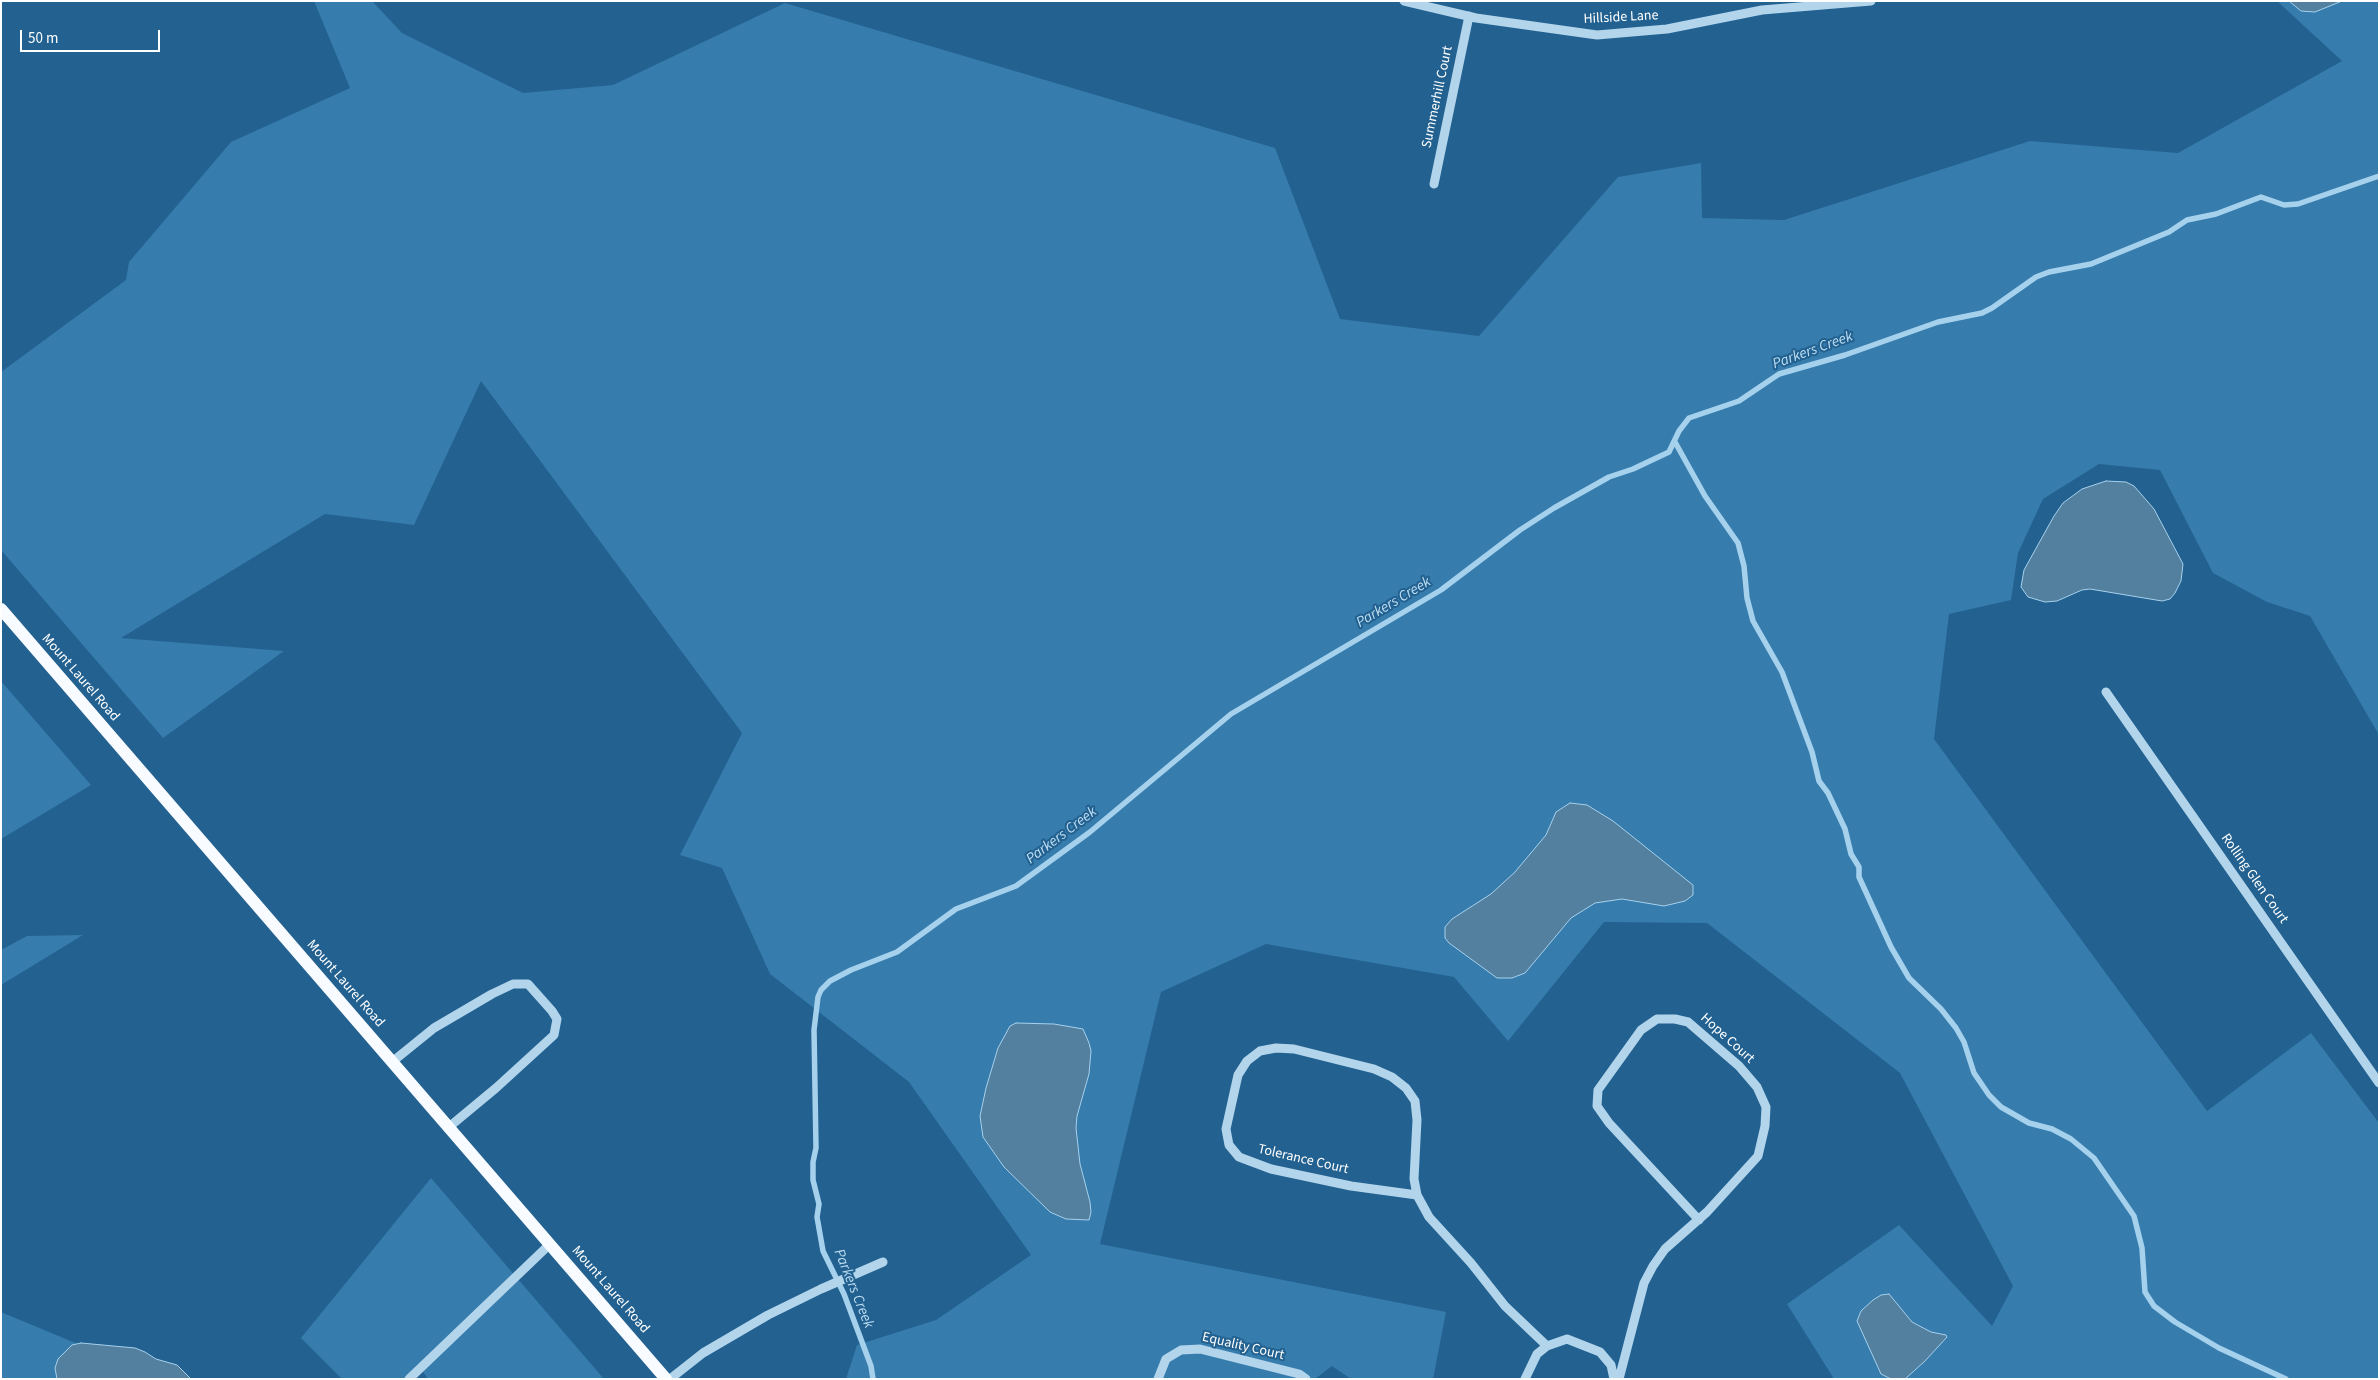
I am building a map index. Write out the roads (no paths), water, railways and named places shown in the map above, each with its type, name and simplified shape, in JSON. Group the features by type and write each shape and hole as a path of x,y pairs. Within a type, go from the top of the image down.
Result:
{"main road":[{"name":"Mount Laurel Road","path":"1,609 666,1379"}],"street":[{"name":"Hillside Lane","path":"1404,1 1469,16 1582,34 1614,35 1667,29 1762,10 1871,1"},
{"name":"Summerhill Court","path":"1434,184 1469,16"},
{"name":"Rolling Glen Court","path":"2106,692 2379,1083"},
{"path":"392,1062 434,1028 492,994 514,984 528,984 552,1011 556,1019 554,1035 496,1088 449,1127"},
{"name":"Hope Court","path":"1619,1379 1644,1283 1665,1249 1699,1220 1758,1156 1766,1107 1757,1087 1739,1066 1688,1022 1675,1019 1657,1019 1641,1030 1598,1090 1597,1106 1609,1123 1699,1220"},
{"name":"Tolerance Court","path":"1417,1196 1351,1186 1290,1173 1238,1158 1229,1145 1226,1129 1236,1084 1247,1061 1260,1051 1276,1048 1294,1049 1374,1069 1392,1077 1406,1088 1415,1101 1417,1120 1414,1179 1417,1196 1429,1217 1442,1233 1471,1262 1506,1306 1547,1346"},
{"path":"409,1379 550,1244"},
{"path":"670,1379 703,1353 768,1315 883,1262"},
{"path":"1525,1379 1538,1354 1547,1346 1567,1339 1600,1352 1611,1365 1614,1379"},
{"name":"Equality Court","path":"1158,1379 1166,1359 1181,1350 1200,1349 1298,1374 1306,1379"}],"waterway":[{"name":"Parkers Creek","path":"873,1379 871,1366 844,1294 823,1251 817,1217 819,1204 813,1180 813,1162 816,1148 814,1030 818,997 821,990 830,981 851,970 897,952 956,909 1016,886 1090,832 1231,714 1441,590 1520,530 1554,508 1609,477 1633,469 1669,452 1679,431 1689,418 1739,401 1779,374 1845,355 1938,322 1982,313 2036,277 2049,272 2091,264 2169,232 2187,220 2216,214 2261,197 2284,205 2298,204 2379,176"},
{"path":"1675,442 1705,496 1738,543 1744,566 1747,598 1753,621 1782,672 1812,752 1819,781 1828,793 1845,829 1851,854 1859,867 1859,877 1891,947 1909,978 1941,1009 1956,1028 1964,1042 1974,1073 1989,1095 2001,1107 2029,1123 2052,1129 2071,1139 2094,1158 2134,1216 2142,1248 2145,1292 2154,1306 2175,1322 2219,1348 2286,1379"}]}
